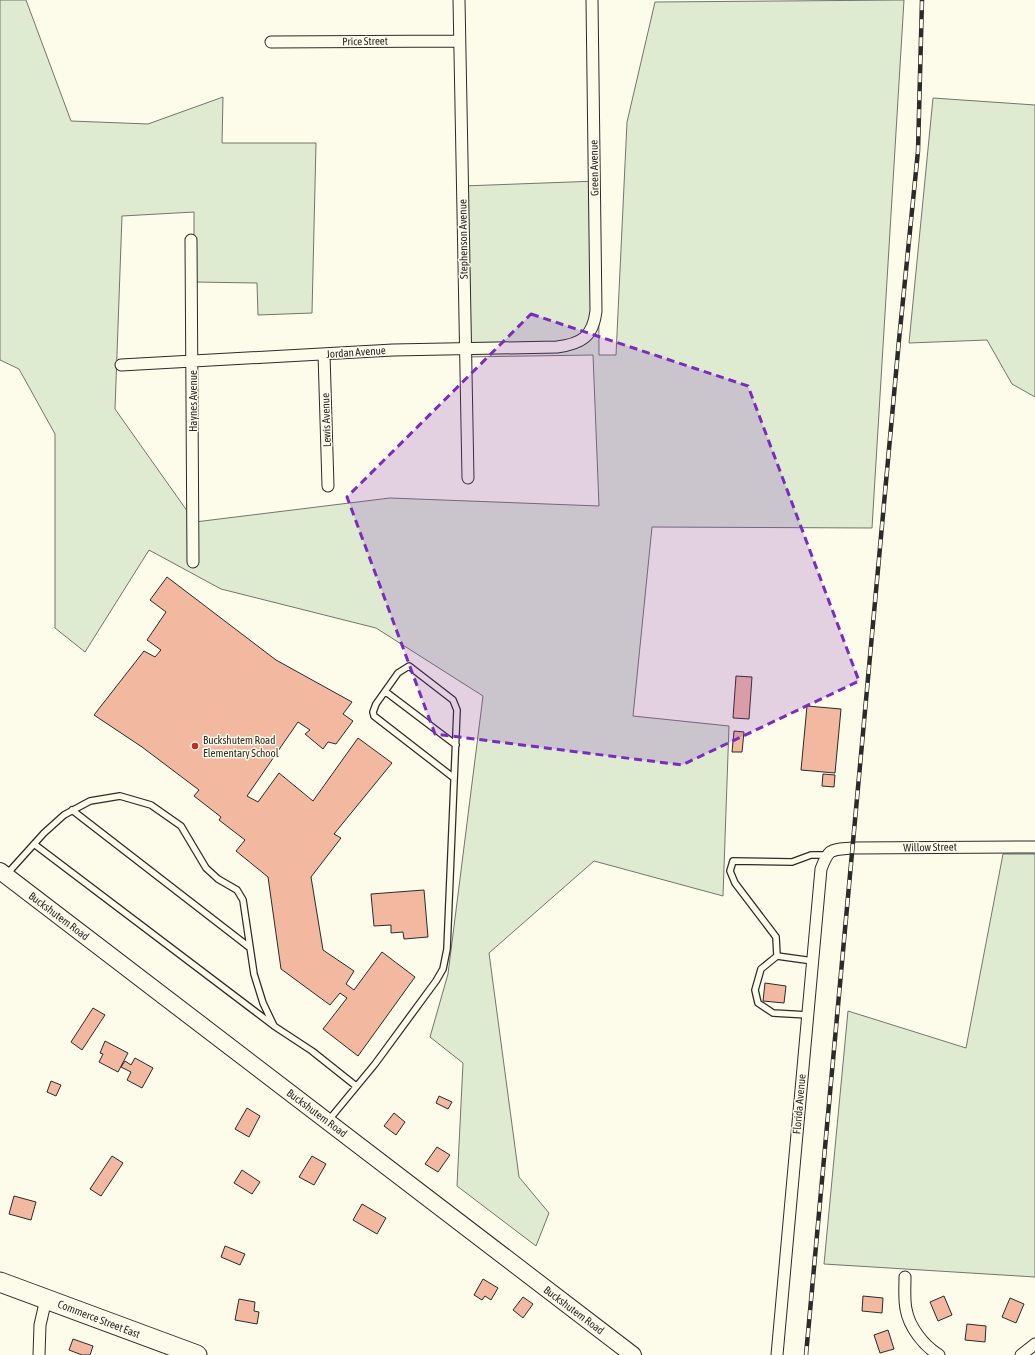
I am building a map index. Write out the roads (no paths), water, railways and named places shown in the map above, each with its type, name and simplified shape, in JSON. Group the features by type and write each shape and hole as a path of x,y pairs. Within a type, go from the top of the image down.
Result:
{"highway":[{"name":"Commerce Street East","path":"0,1282 197,1355"}],"main road":[{"name":"Buckshutem Road","path":"3,873 633,1355"}],"street":[{"name":"Stephenson Avenue","path":"459,0 464,348 468,478"},
{"name":"Green Avenue","path":"588,334 593,325 596,311 592,0"},
{"name":"Price Street","path":"270,42 459,41"},
{"name":"Haynes Avenue","path":"191,240 193,562"},
{"name":"Jordan Avenue","path":"121,365 393,350 557,347 574,344 588,334"},
{"name":"Lewis Avenue","path":"324,354 328,486"},
{"name":"Willow Street","path":"826,855 833,850 852,848 1035,847"},
{"name":"Florida Avenue","path":"777,1355 821,869 826,855"},
{"path":"904,1278 908,1318 916,1332 926,1344 939,1355"},
{"path":"39,1355 40,1325 46,1299"},
{"path":"1021,1355 1035,1344"}],"lane":[{"path":"327,1121 384,1051 436,981 443,969 447,949 457,710 453,700 409,666 398,674 376,704 373,712 374,716 454,778"},
{"path":"386,692 456,745"},
{"path":"3,873 64,814 90,801 120,796 151,805 180,826 206,868 218,879 237,890 243,900 254,974 263,1003 274,1026"},
{"path":"72,810 249,947"},
{"path":"34,844 274,1026 312,1051 356,1086"},
{"path":"777,956 776,937 735,883 730,871 733,861 792,862 811,855 826,855"},
{"path":"808,1014 773,1013 758,1003 755,990 761,969 777,956 813,961"}],"railway":[{"path":"806,1355 899,340 918,151 922,0"}],"place":[{"name":"Buckshutem Road Elementary School","path":"195,746"}]}
